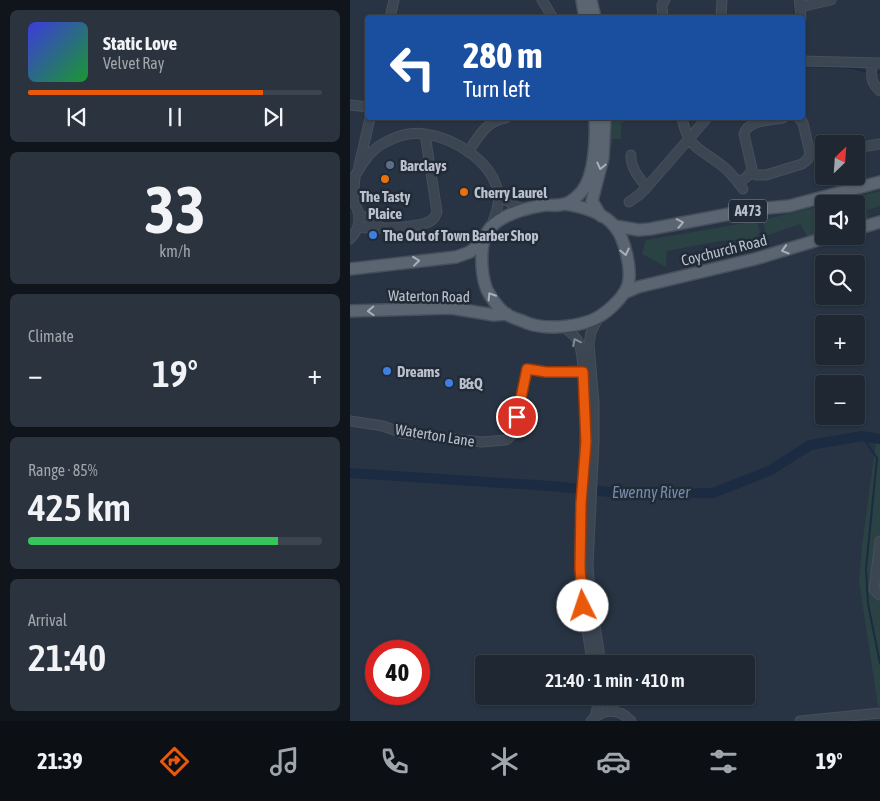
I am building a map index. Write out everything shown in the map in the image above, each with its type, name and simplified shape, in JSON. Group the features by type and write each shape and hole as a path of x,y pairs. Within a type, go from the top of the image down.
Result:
{"main road":[{"path":"582,0 584,15"},
{"path":"591,0 594,15"},
{"path":"564,204 581,192 590,172 594,153 595,120"},
{"path":"601,216 592,201 592,197 603,158 605,120"},
{"name":"Coychurch Road","path":"615,226 639,230 650,229 756,209 789,206 880,182"},
{"path":"564,204 581,207 601,216 615,226 623,243 628,264 628,284 624,293 598,318 582,324 563,326 530,324 507,314 492,299 487,290 482,266 483,241 491,227 511,214 526,209 544,205 564,204"},
{"path":"865,226 880,222"},
{"name":"Waterton Road","path":"350,269 456,257 470,252 483,241"},
{"name":"Coychurch Road","path":"624,293 638,287 755,259 815,241"},
{"name":"Waterton Road","path":"350,311 451,308 494,315 507,314"}],"street":[{"path":"391,15 394,0"},
{"path":"542,0 551,15"},
{"path":"663,15 662,5 665,0"},
{"path":"721,15 722,0"},
{"path":"800,4 831,0"},
{"path":"805,61 874,68 874,85 880,91"},
{"path":"350,106 365,107"},
{"path":"350,239 358,227 359,214 352,200 354,176 370,120"},
{"path":"468,152 485,127 491,122 498,120"},
{"path":"683,120 695,148 725,168 740,186 751,172 744,134 745,130 751,124 773,120"},
{"path":"629,202 640,195 705,120"},
{"path":"751,172 756,175 766,175 802,164 808,159 810,153 801,120"},
{"path":"354,176 376,148 387,141 402,136 425,134 440,137 468,152 480,161 490,174 498,194 497,211 491,227"},
{"path":"358,227 394,228 428,222 434,219 437,212 429,170 425,134"},
{"path":"366,137 376,148"},
{"path":"865,146 880,144"},
{"path":"631,155 630,162 647,187"},
{"path":"498,194 515,206 526,209"},
{"path":"359,214 383,228"},
{"path":"591,655 583,606 580,568 594,403 589,344 598,318"},
{"path":"563,326 575,336 578,342 583,372 588,477"},
{"name":"Waterton Lane","path":"350,421 383,426 402,433 420,436 482,442 506,440 515,430 527,369 546,372 583,372"},
{"path":"586,504 590,592 600,655"},
{"path":"880,541 874,590 880,595"},
{"path":"593,719 598,705"},
{"path":"612,705 615,712"},
{"path":"593,719 601,713 615,712 626,716 630,721"},
{"path":"800,721 880,713"}],"green space":[{"path":"605,120 628,120 621,124 621,139 613,139 607,163"},
{"path":"880,191 880,206 867,210 868,219 865,220 865,195"},
{"path":"815,207 815,234 807,236 800,224 766,236 763,220"},
{"path":"757,221 760,232 755,239 720,241 667,251 666,267 642,254 646,240"},
{"path":"876,442 880,443 880,706 878,706 859,581"}],"waterway":[{"path":"794,0 795,15"},
{"path":"805,66 853,68 869,72"},
{"path":"874,73 880,72"},
{"path":"862,436 877,458 866,569 868,604 880,663"},
{"name":"Ewenny River","path":"350,473 550,486 620,493 713,493 771,470 810,445 862,436 880,439"}],"place":[{"name":"Barclays","path":"390,165"},
{"name":"The Tasty Plaice","path":"385,179"},
{"name":"Cherry Laurel","path":"464,192"},
{"name":"The Out of Town Barber Shop","path":"373,235"},
{"name":"Dreams","path":"387,371"},
{"name":"B&Q","path":"449,383"}],"route":[{"path":"517,417 527,369 546,372 583,372 586,404 586,442 581,503 580,568 583,606"}]}
